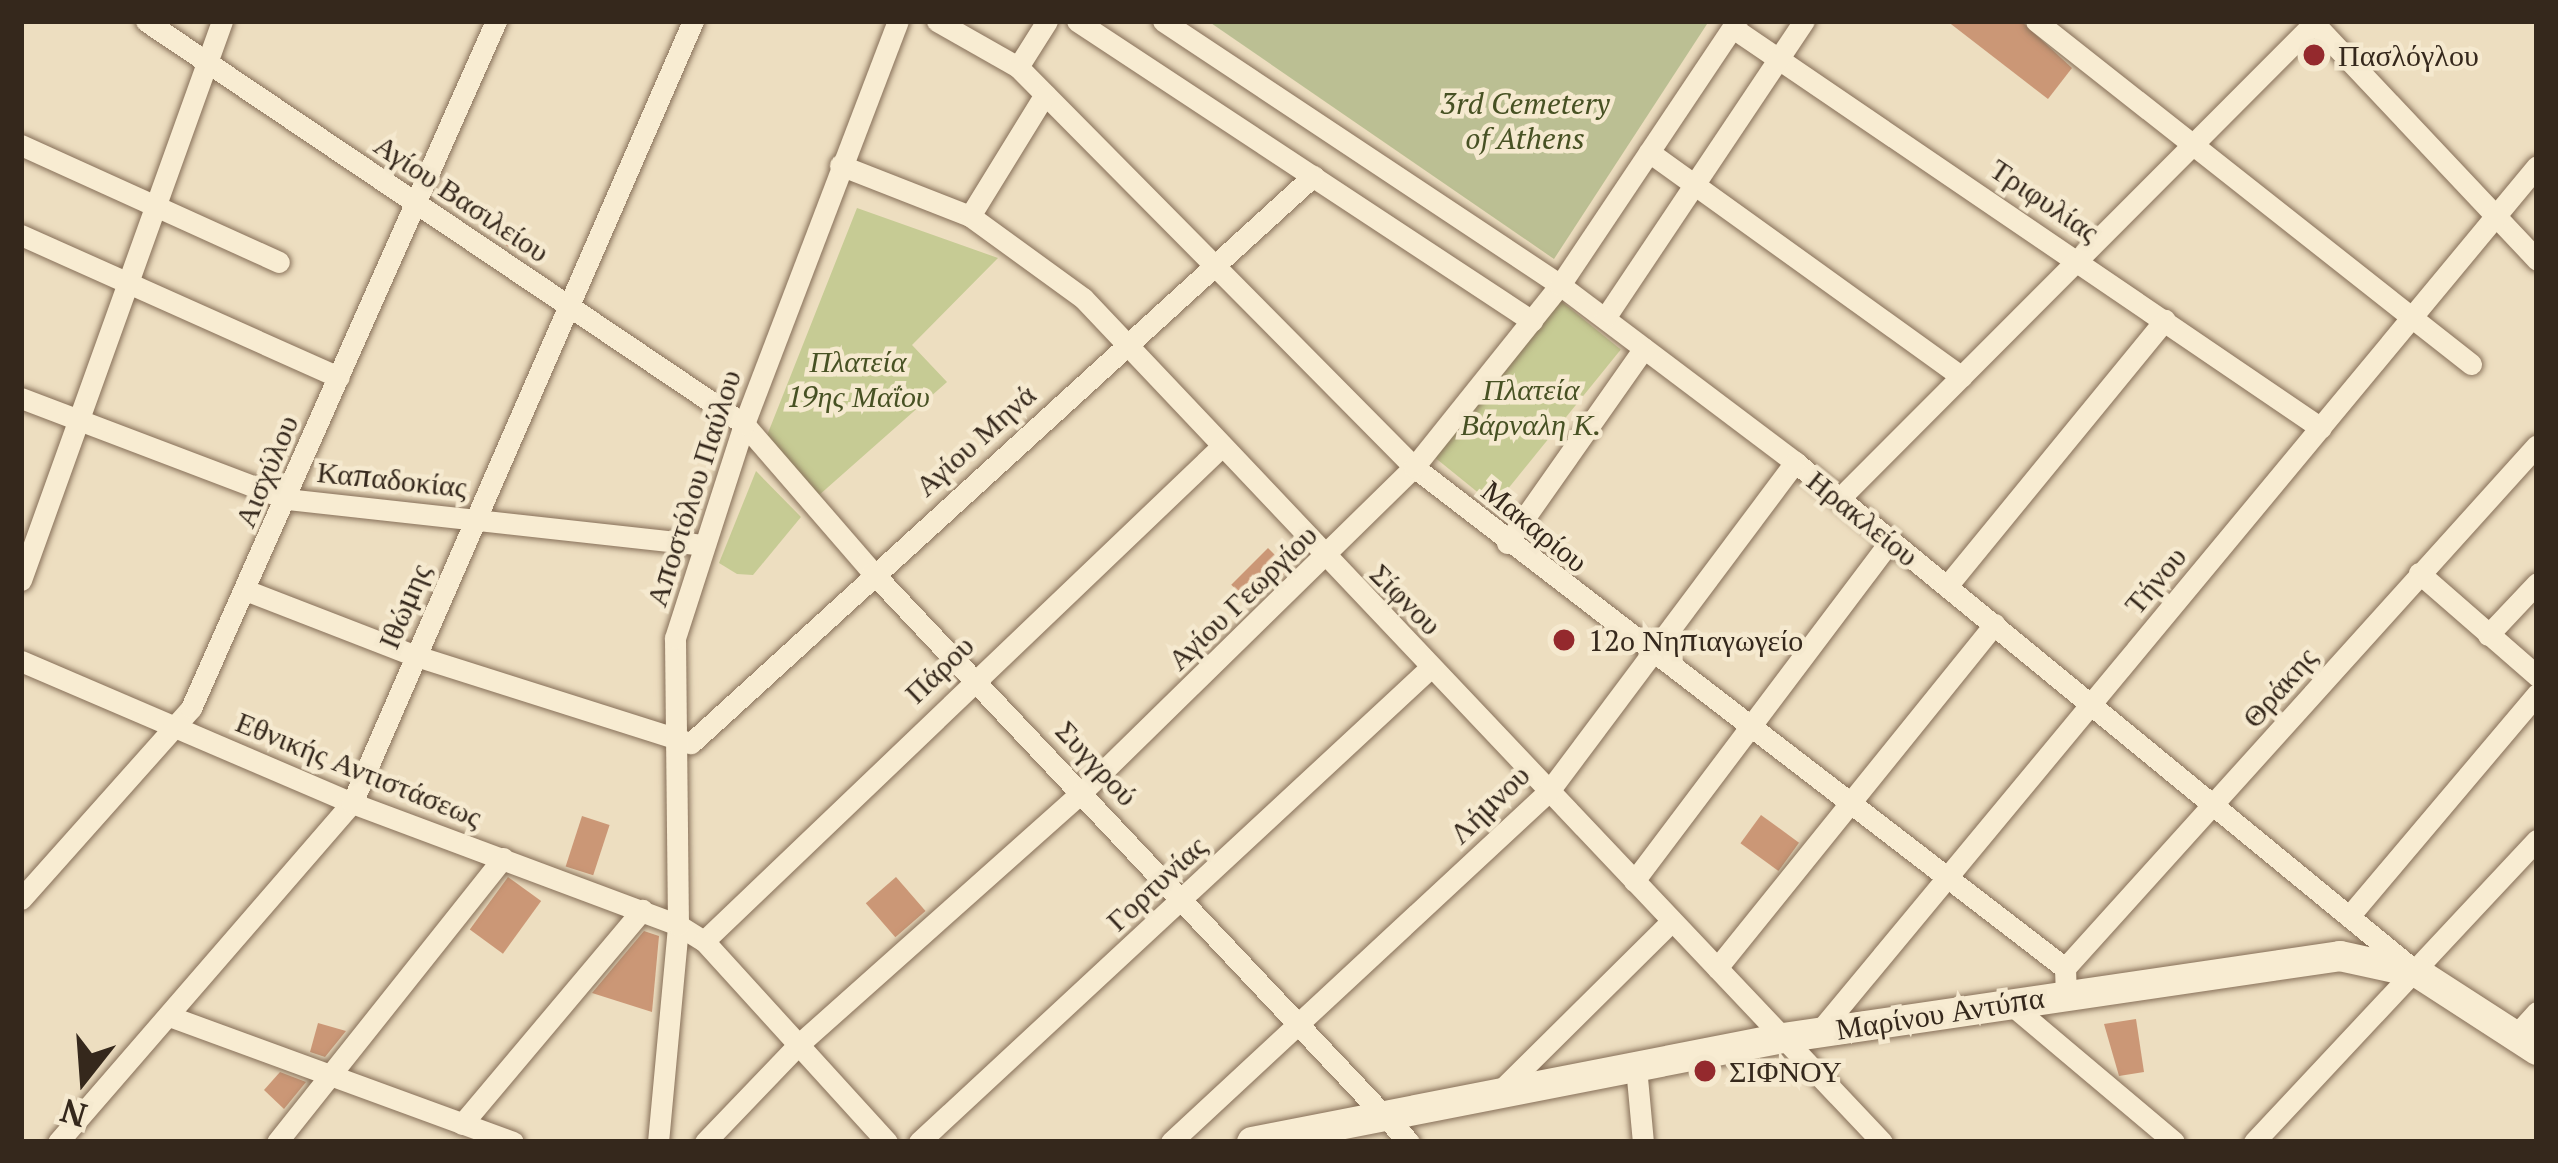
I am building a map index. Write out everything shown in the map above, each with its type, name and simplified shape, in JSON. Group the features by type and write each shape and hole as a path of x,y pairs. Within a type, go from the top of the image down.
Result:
{"street":[{"name":"Αγίου Βασιλείου","path":"146,21 744,424"},
{"path":"21,580 222,21"},
{"name":"Αισχύλου","path":"21,899 176,727 248,591 413,200 496,21"},
{"name":"Ιθώμης","path":"58,1142 352,803 693,21"},
{"name":"Αποστόλου Παύλου","path":"658,1142 678,925 675,638 701,544 744,424 898,21"},
{"name":"Μακαρίου","path":"937,21 1018,67 1414,467 1649,655 1947,879 2066,980"},
{"path":"1018,67 1047,21"},
{"path":"1077,21 1532,321"},
{"name":"Ηρακλείου","path":"1163,21 1560,284 1840,498 2418,973 2530,1032"},
{"path":"1604,318 1804,21"},
{"path":"2036,21 2471,364"},
{"path":"1840,498 2314,22 2494,222 2537,260"},
{"name":"Αγίου Γεωργίου","path":"705,1142 798,1046 1083,791 1414,467 1560,284 1735,25"},
{"name":"Τριφυλίας","path":"1735,25 2321,428"},
{"path":"970,216 1046,94"},
{"path":"21,145 279,262"},
{"path":"1649,152 1962,377"},
{"name":"Σίφνου","path":"841,165 970,216 1037,260 1126,345 1881,1142"},
{"name":"Τήνου","path":"1818,1033 2321,428 2418,319 2537,166"},
{"name":"Αγίου Μηνά","path":"676,742 692,742 872,572 1313,176"},
{"path":"21,235 339,377"},
{"path":"1947,586 2165,320"},
{"path":"1507,543 1644,348"},
{"name":"Καπαδοκίας","path":"21,398 287,499 701,544"},
{"name":"Συγγρού","path":"744,424 872,572 1409,1142"},
{"name":"Θράκης","path":"2066,980 2419,573 2537,445"},
{"name":"Πάρου","path":"704,941 973,677 1221,447"},
{"name":"Λήμνου","path":"1171,1142 1549,791 1795,462"},
{"path":"1634,881 1891,540"},
{"path":"2419,573 2537,676"},
{"path":"2488,635 2529,610 2537,583"},
{"path":"248,591 416,656 676,742"},
{"path":"1717,968 1995,624"},
{"name":"Εθνικής Αντιστάσεως","path":"21,661 352,803 678,925 704,941 887,1142"},
{"name":"Γορτυνίας","path":"919,1142 1431,667"},
{"path":"2351,914 2537,694"},
{"path":"2254,1142 2418,973 2537,840"},
{"path":"277,1142 503,858"},
{"path":"462,1124 642,910"},
{"path":"1499,1092 1672,921"},
{"name":"Μαρίνου Αντύπα","path":"1252,1142 1784,1038 2008,1002 2066,980 2340,956 2418,973"},
{"path":"2008,1002 2174,1142"},
{"path":"169,1016 513,1142"},
{"path":"1636,1067 1643,1142"}],"green space":[{"name":"3rd Cemetery of Athens","path":"1208,21 1709,21 1554,259"},
{"name":"Πλατεία 19ης Μαΐου","path":"857,208 998,258 912,345 947,382 818,496 766,438"},
{"name":"Πλατεία Βάρναλη Κ.","path":"1561,301 1621,349 1494,506 1435,457"},
{"path":"756,471 801,517 753,575 737,574 719,563"}],"building":[{"path":"1947,21 2021,21 2072,68 2048,99"},
{"path":"515,230 534,242 524,257 505,245"},
{"path":"1268,548 1289,569 1252,606 1231,585"},
{"path":"1761,815 1799,843 1778,871 1740,843"},
{"path":"582,816 610,825 593,875 566,866"},
{"path":"508,877 541,901 503,954 470,930"},
{"path":"896,877 926,911 895,937 866,903"},
{"path":"644,931 659,936 652,1012 592,993"},
{"path":"2136,1019 2144,1072 2119,1076 2104,1024"},
{"path":"318,1023 346,1031 325,1057 310,1052"},
{"path":"280,1072 306,1082 284,1109 264,1090"}],"place":[{"name":"Πασλόγλου","path":"2314,55"},
{"name":"12ο Νηπιαγωγείο","path":"1564,640"},
{"name":"ΣΙΦΝΟΥ","path":"1705,1071"}]}
